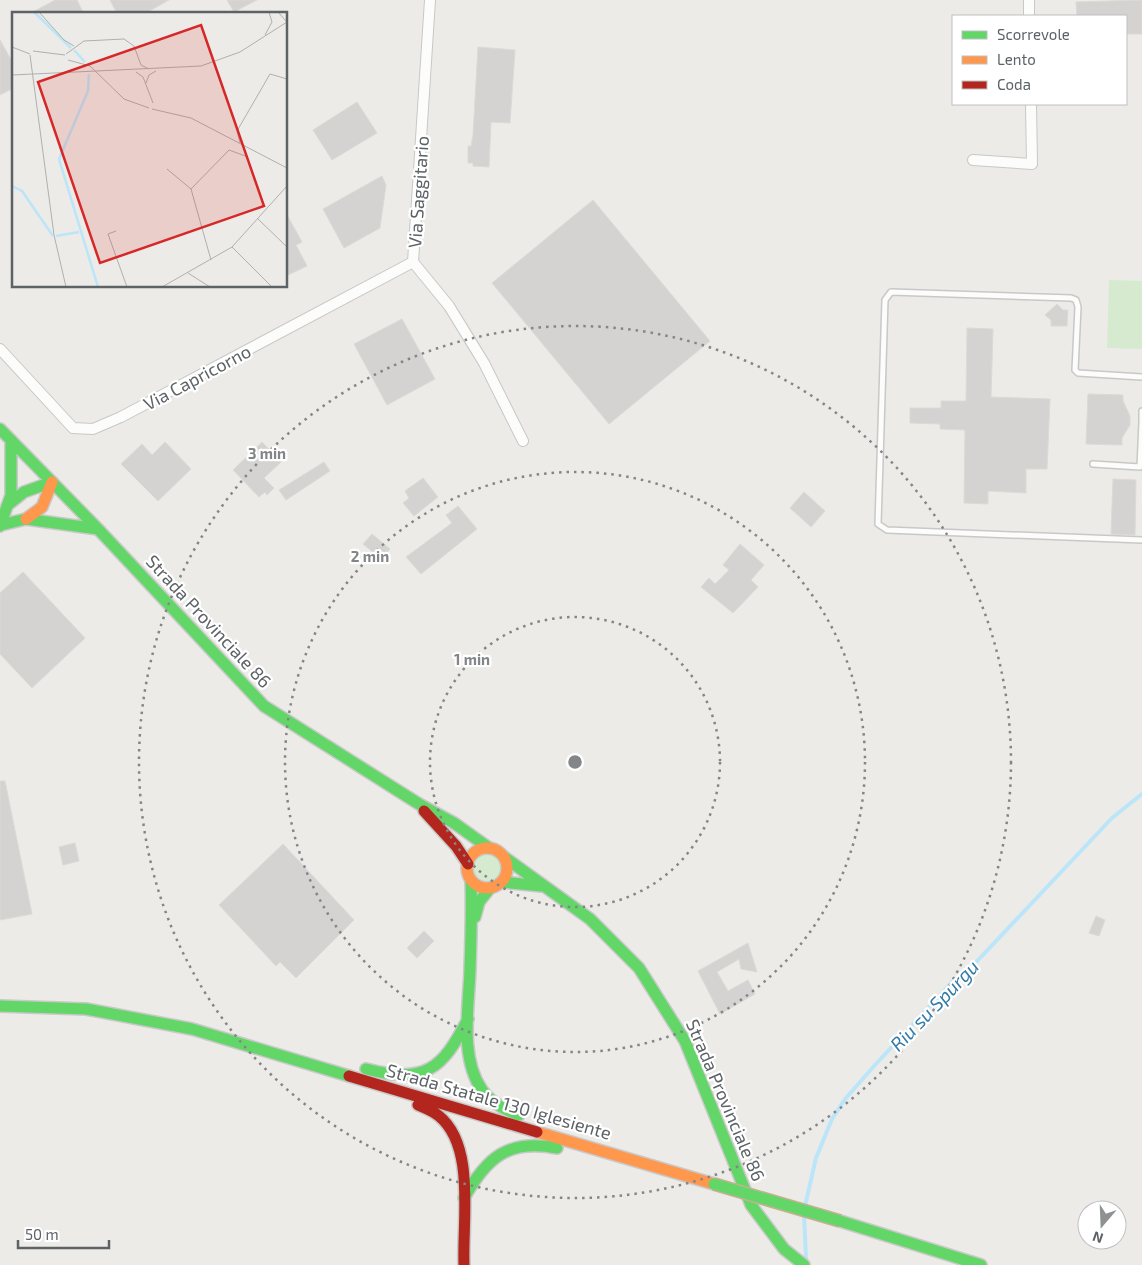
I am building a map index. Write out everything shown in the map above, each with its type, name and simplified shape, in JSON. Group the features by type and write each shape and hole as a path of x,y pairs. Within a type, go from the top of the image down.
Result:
{"main road":[{"name":"Strada Provinciale 86","path":"0,429 98,529 264,706 419,804 454,823 489,848"},
{"path":"0,525 9,504 13,484 11,440"},
{"path":"9,504 24,492 52,482"},
{"path":"26,519 42,507 52,482"},
{"path":"0,525 26,519 98,529"},
{"name":"Strada Provinciale 86","path":"419,804 456,846 468,864"},
{"path":"472,926 479,902 490,888 502,882 507,870 504,857 489,848 473,854 468,864 471,881 472,926 468,1019 475,1077 490,1101 503,1110 598,1140 638,1161"},
{"name":"Strada Provinciale 86","path":"504,857 590,919 639,968 658,995 685,1041 751,1206 784,1248 804,1265"},
{"path":"471,881 480,887 490,888"},
{"name":"Strada Provinciale 86","path":"502,882 524,883 548,888"},
{"name":"Strada Statale 130 Iglesiente","path":"0,1006 86,1009 192,1029 981,1265"},
{"path":"274,1053 332,1061 382,1074 422,1072 443,1060 468,1019"},
{"path":"274,1053 324,1078 422,1107 436,1113 451,1128 459,1144 464,1199 464,1265"},
{"path":"464,1199 484,1165 509,1148 520,1145 542,1144 594,1158 638,1161"}],"street":[{"name":"Via Saggitario","path":"430,0 413,262 450,306 484,363 523,441"},
{"path":"1029,0 1029,15"},
{"path":"973,160 1032,164 1031,105"},
{"name":"Via Capricorno","path":"0,349 73,428 93,429 164,396 413,262"}],"lane":[{"path":"1142,377 1078,373 1075,370 1078,307 1076,300 1071,298 891,292 887,294 878,514 878,524 881,528 886,530 1142,540"},
{"path":"1094,464 1140,466 1142,411"}],"green space":[{"path":"1109,280 1142,281 1142,349 1107,348"},
{"path":"487,852 498,857 503,868 498,879 487,884 476,879 471,868 476,857"}],"building":[{"path":"55,0 77,0 83,12 33,12"},
{"path":"110,0 169,0 148,12 116,12"},
{"path":"227,0 257,0 234,12"},
{"path":"1142,0 1142,34 1127,34 1127,15 1077,15 1076,2"},
{"path":"0,40 12,61 12,89 0,95"},
{"path":"478,47 515,50 510,123 491,122 489,167 473,166 473,163 468,163 468,146 471,146 473,135"},
{"path":"357,102 377,133 332,160 313,130"},
{"path":"382,176 386,185 380,228 344,248 323,209"},
{"path":"593,200 710,341 609,424 492,283"},
{"path":"288,217 302,242 296,245 307,266 288,275"},
{"path":"1057,304 1063,310 1068,310 1067,326 1051,326 1051,320 1045,315"},
{"path":"402,319 435,379 387,405 354,344"},
{"path":"967,328 993,329 991,397 1050,399 1047,469 1026,469 1026,493 988,491 988,504 964,503 965,430 940,429 940,424 910,423 910,408 941,408 941,401 966,401"},
{"path":"1088,394 1123,395 1123,401 1130,416 1130,425 1122,438 1122,445 1086,444"},
{"path":"165,442 191,469 158,501 121,464 142,444 152,455"},
{"path":"262,442 281,462 264,478 274,488 267,495 265,492 259,497 233,470"},
{"path":"324,462 330,471 286,500 279,490"},
{"path":"423,478 438,497 414,516 403,503 409,498 405,491"},
{"path":"1113,479 1136,480 1135,535 1111,534"},
{"path":"804,492 825,511 811,527 790,508"},
{"path":"458,506 477,529 421,574 406,557 452,523 446,515"},
{"path":"372,534 390,549 381,559 363,544"},
{"path":"740,544 764,565 751,580 758,587 733,613 701,587 709,578 715,584 729,570 723,565"},
{"path":"23,572 85,638 32,688 0,654 0,593"},
{"path":"0,781 5,781 32,914 0,920"},
{"path":"75,843 79,861 63,865 59,847"},
{"path":"283,844 354,920 296,978 280,962 276,966 219,905"},
{"path":"1096,916 1105,920 1099,936 1089,933"},
{"path":"424,931 434,941 417,958 407,948"},
{"path":"748,943 757,972 741,969 739,959 717,972 728,991 748,980 755,994 720,1014 698,971"}],"waterway":[{"name":"Riu su Spurgu","path":"805,1206 816,1158 832,1119 845,1099 953,981 964,975 1112,818 1142,794"},
{"name":"Riu su Spurgu","path":"804,1215 806,1258"}],"traffic: fast":[{"path":"0,429 98,529 264,706 419,804 454,823 489,848"},
{"path":"0,526 11,495 11,440"},
{"path":"9,504 24,492 52,482"},
{"path":"1,525 26,519 98,529"},
{"path":"504,857 590,919 639,968 685,1041 751,1205 784,1249 804,1265"},
{"path":"471,881 471,936 467,1015 470,1062 475,1077 486,1095 499,1106 519,1115"},
{"path":"502,882 541,886"},
{"path":"475,917 479,902 490,888"},
{"path":"0,1006 86,1009 192,1029 349,1076"},
{"path":"366,1069 403,1075 429,1069 440,1061 449,1050 468,1019"},
{"path":"464,1198 481,1172 501,1154 525,1146 557,1148"},
{"path":"714,1184 840,1221"},
{"path":"840,1221 981,1265"}],"traffic: slow":[{"path":"26,519 42,507 52,482"},
{"path":"483,848 491,848 498,851 504,857 507,868 504,879 498,885 491,888 483,888 476,885 470,879 467,872 467,864 470,857 476,851 483,848"},
{"path":"537,1132 714,1184"}],"traffic: jam":[{"path":"424,811 456,846 468,864"},
{"path":"349,1076 537,1132"},
{"path":"418,1105 439,1116 451,1129 458,1146 463,1165 465,1186 464,1265"}]}
